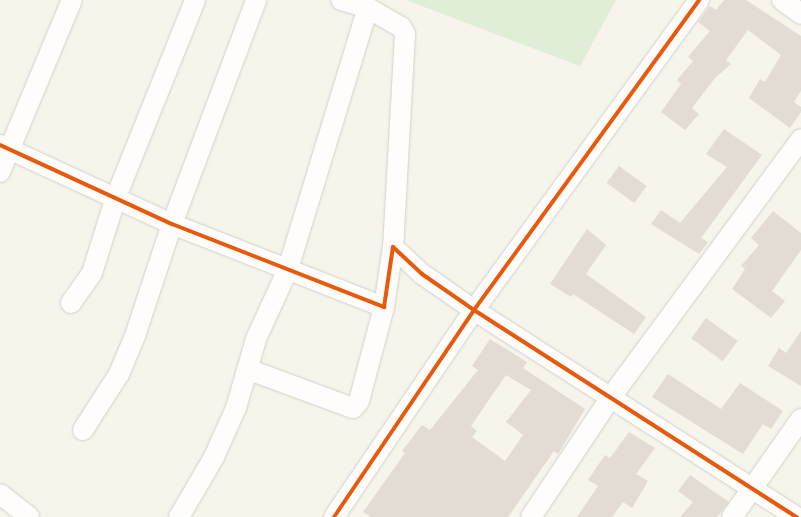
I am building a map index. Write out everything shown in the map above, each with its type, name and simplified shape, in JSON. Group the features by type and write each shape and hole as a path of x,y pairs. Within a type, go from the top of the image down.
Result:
{"street":[{"path":"0,172 4,147 72,0"},
{"path":"71,303 92,273 116,197 195,0"},
{"path":"84,430 119,374 135,336 172,224 256,0"},
{"path":"247,370 353,408 359,402 384,307 393,247 405,34 401,27 368,8 341,0"},
{"path":"334,517 474,310 698,0"},
{"path":"782,0 801,14"},
{"path":"178,517 214,457 236,408 256,339 288,269 368,8"},
{"path":"4,147 116,197 172,224 384,307"},
{"path":"531,517 611,397 797,152"},
{"path":"393,247 422,274 474,310 797,517"},
{"path":"732,517 801,419"},
{"path":"0,494 26,512 29,517"}],"green space":[{"path":"406,0 616,0 580,66"}],"building":[{"path":"724,0 746,0 801,36 801,91 794,102 801,107 801,112 790,128 749,98 760,79 765,82 781,55 748,30 726,60 731,64 715,78 692,108 699,114 685,130 661,112 681,84 677,80 693,61 688,57 710,31 698,22 710,6 716,10"},
{"path":"724,129 762,155 701,238 708,242 699,254 651,224 661,210 680,223 727,167 706,154"},
{"path":"619,166 647,186 634,203 607,183"},
{"path":"773,211 801,233 801,250 772,291 785,301 771,318 732,289 745,269 741,266 759,245 751,238"},
{"path":"587,229 606,245 586,274 646,317 634,334 573,294 571,297 550,284"},
{"path":"706,318 738,341 723,361 691,338"},
{"path":"801,331 801,386 768,366 779,348 786,353"},
{"path":"490,339 527,362 523,368 585,409 558,454 554,451 508,517 371,517 363,512 405,453 402,451 422,425 430,430 478,370 472,366","holes":["506,375 531,390 506,422 523,435 505,461 472,437 477,431 471,426"]},
{"path":"668,374 721,409 740,383 783,411 771,429 763,424 743,454 652,397"},
{"path":"629,432 655,448 636,474 648,481 632,508 623,502 612,517 577,517 598,486 588,480 605,455 610,458"},
{"path":"690,475 729,502 717,517 680,517 693,502 678,491"}],"cycle path":[{"path":"334,517 474,310 699,0"},
{"path":"0,145 172,224 384,307 393,247 422,274 474,310 797,517"}]}
